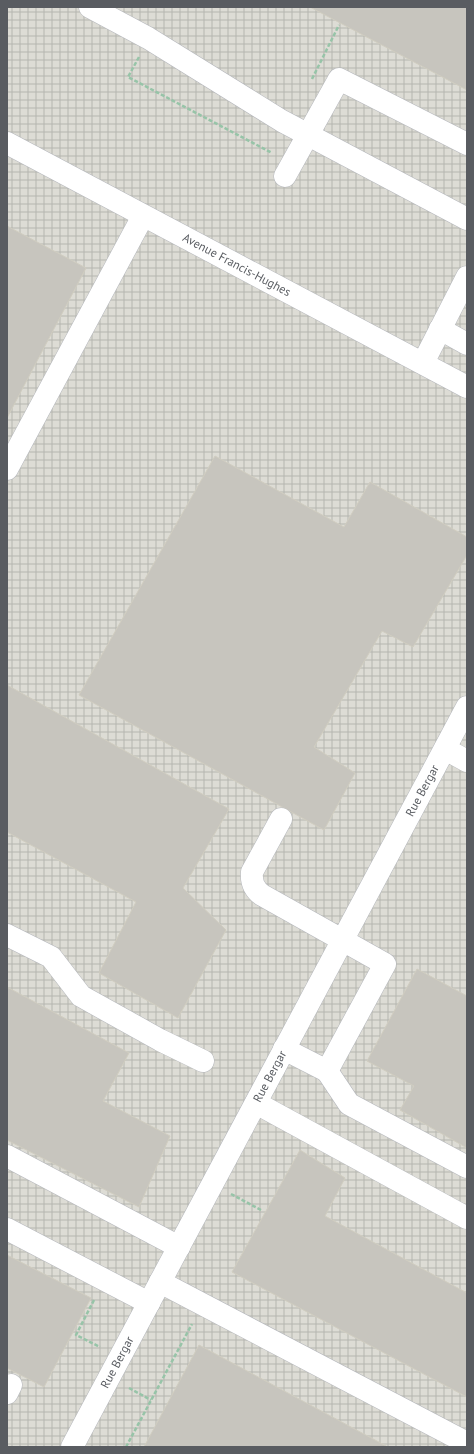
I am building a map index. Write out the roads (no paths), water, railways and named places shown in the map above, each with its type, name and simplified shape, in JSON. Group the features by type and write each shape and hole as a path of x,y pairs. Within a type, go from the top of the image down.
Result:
{"street":[{"path":"90,7 148,38 282,121 467,219"},
{"path":"285,176 339,79 467,144"},
{"name":"Avenue Francis-Hughes","path":"7,144 422,363 465,382"},
{"path":"7,469 143,216"},
{"path":"422,363 467,277"},
{"path":"440,329 467,344"},
{"name":"Rue Bergar","path":"72,1447 467,707"},
{"path":"445,749 467,761"},
{"path":"281,818 252,872 253,885 262,895 385,964 327,1071"},
{"path":"7,935 51,957 81,996 160,1040 204,1061"},
{"path":"284,1050 327,1071 349,1104 467,1168"},
{"path":"256,1103 467,1218"},
{"path":"7,1156 179,1247"},
{"path":"7,1229 149,1303"},
{"path":"160,1282 467,1443"}]}
